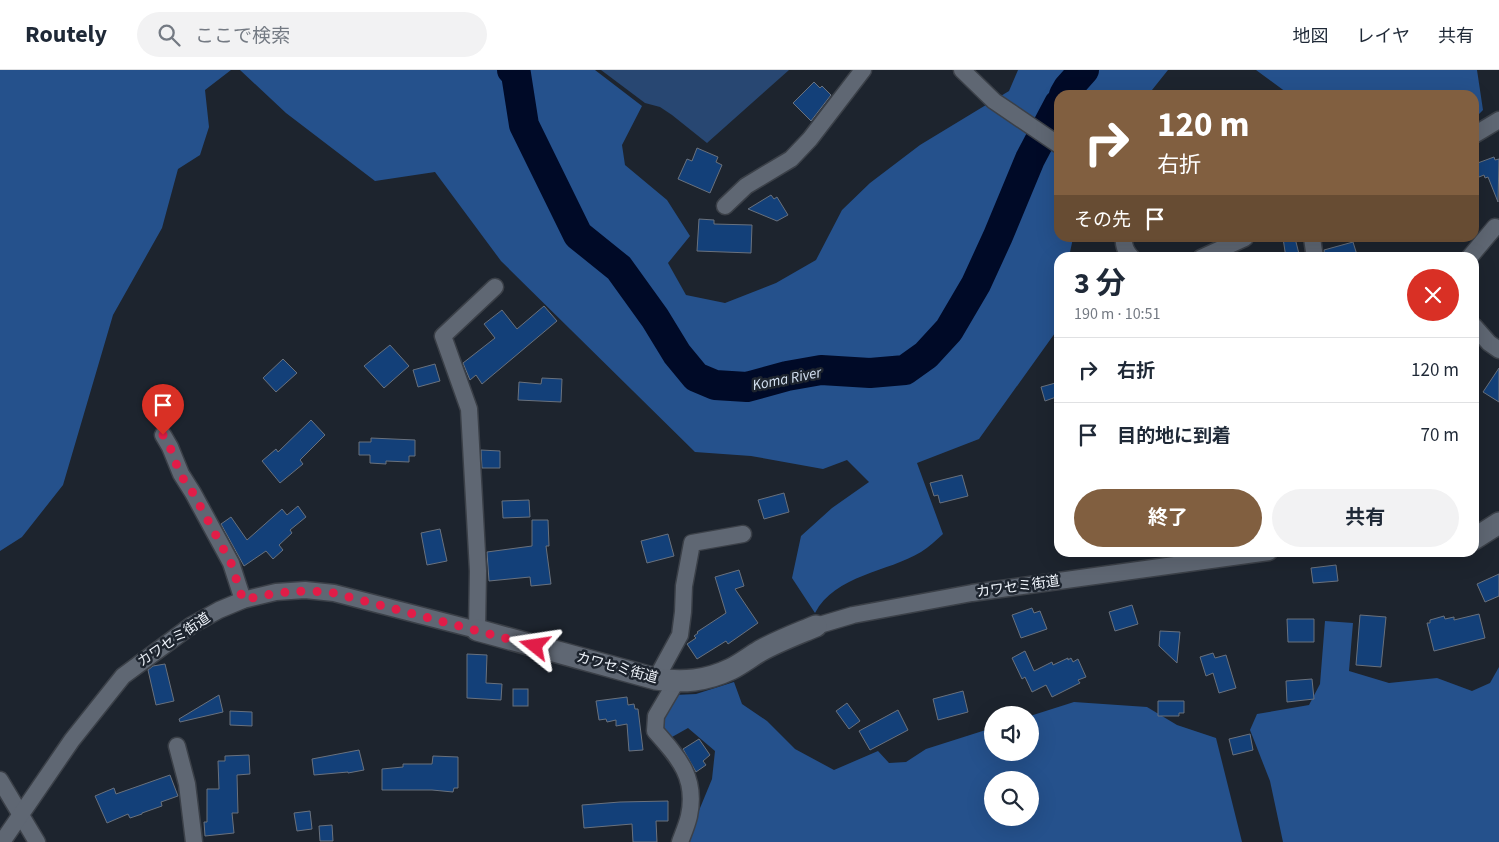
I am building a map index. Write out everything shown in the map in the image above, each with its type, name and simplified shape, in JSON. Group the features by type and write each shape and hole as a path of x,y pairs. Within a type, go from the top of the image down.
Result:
{"street":[{"path":"726,206 746,186 791,159 810,139 863,70"},
{"path":"962,70 982,92 998,105 1054,142"},
{"path":"1479,132 1499,120"},
{"path":"1474,252 1495,226"},
{"path":"1214,252 1236,242"},
{"path":"477,630 478,571 469,409 443,336 495,287"},
{"path":"1479,332 1489,343 1499,350"},
{"path":"163,435 170,447 180,474 193,493 231,563 243,600"},
{"path":"1479,537 1497,530"},
{"path":"680,842 689,818 692,797 689,778 677,756 655,731 656,716 680,635 684,586 692,543 743,534"},
{"name":"カワセミ街道","path":"2,842 72,740 123,676 192,625 219,610 243,600 276,592 304,590 334,593 666,681 694,681 732,669 786,638 816,626 853,615 972,593 1233,557"},
{"path":"177,746 187,784 194,842"},
{"path":"0,780 38,842"}],"shaded area":[{"path":"0,70 231,70 205,90 209,127 200,155 178,169 162,228 113,315 63,485 22,537 0,551"},
{"path":"240,70 595,70 642,106 622,145 625,165 667,200 690,236 668,263 686,295 725,303 776,283 816,260 842,210 870,183 920,145 1009,91 1018,70 1168,70 1152,90 1054,90 1054,242 1072,242 1070,252 1054,252 1054,334 979,439 917,463 943,534 930,546 908,559 863,576 835,590 824,600 815,613 792,578 801,536 832,508 869,482 847,460 823,469 751,456 695,452 501,261 435,172 375,181 286,113"},
{"path":"601,70 789,70 707,143 672,115 660,107 645,103"},
{"path":"1256,70 1477,70 1483,110 1479,114 1479,90 1283,90"},
{"path":"1325,621 1353,623 1349,671 1389,683 1437,678 1472,691 1490,683 1499,667 1499,842 1283,842 1270,781 1250,730 1257,714 1309,705 1320,684"},
{"path":"734,682 742,704 767,721 795,749 834,770 878,751 889,763 906,762 926,749 984,731 984,761 1039,761 1039,713 1074,702 1147,707 1177,725 1216,738 1242,842 686,842 712,779 715,751 688,728 672,737 659,730 662,716 675,695 696,694"}],"building":[{"path":"814,82 820,88 822,86 831,95 811,121 793,103"},
{"path":"697,148 718,157 716,162 722,165 710,193 678,179 687,159 692,161"},
{"path":"1494,157 1495,160 1499,159 1498,202 1488,177 1485,178 1484,175 1479,177 1479,163"},
{"path":"771,195 774,199 777,197 788,215 777,221 748,209"},
{"path":"699,219 714,220 714,224 752,225 751,253 697,251"},
{"path":"1284,242 1296,242 1298,252 1285,252"},
{"path":"1353,242 1356,252 1324,252 1324,250"},
{"path":"544,306 557,321 482,384 476,375 470,380 463,363 495,338 484,324 502,310 517,329"},
{"path":"390,345 409,366 384,388 364,366"},
{"path":"283,359 297,373 276,392 263,378"},
{"path":"435,364 440,381 418,387 413,370"},
{"path":"1499,368 1499,402 1483,392"},
{"path":"542,378 562,379 561,402 518,400 519,382 541,384"},
{"path":"1054,383 1054,398 1045,401 1041,387"},
{"path":"311,420 325,435 300,460 303,464 280,483 262,461 276,449 278,452"},
{"path":"371,438 415,440 415,456 409,456 409,462 386,461 386,464 370,463 370,455 359,455 359,442 371,442"},
{"path":"481,450 500,451 500,468 482,468"},
{"path":"962,475 968,496 940,503 938,495 934,496 930,483"},
{"path":"784,493 789,512 764,519 758,500"},
{"path":"529,500 530,517 503,518 502,501"},
{"path":"298,506 306,517 290,530 292,533 279,545 283,550 273,559 266,551 244,566 221,524 231,517 247,540 282,509 287,515"},
{"path":"532,520 548,520 549,546 546,546 551,584 531,586 530,577 489,581 487,552 532,546"},
{"path":"440,529 447,561 427,565 421,533"},
{"path":"668,534 674,556 647,563 641,541"},
{"path":"1336,565 1338,581 1313,583 1311,568"},
{"path":"739,570 744,586 735,589 758,623 728,644 726,641 697,659 687,644 696,638 694,636 697,632 726,613 715,577"},
{"path":"1499,574 1499,596 1485,602 1477,584"},
{"path":"1132,605 1138,624 1115,631 1109,612"},
{"path":"1032,608 1034,613 1040,611 1047,629 1021,638 1012,615"},
{"path":"1479,614 1485,638 1434,651 1427,623 1430,623 1430,620 1444,616 1445,619 1454,617 1454,620"},
{"path":"1360,615 1386,617 1381,667 1356,665"},
{"path":"1287,619 1314,619 1314,642 1288,642"},
{"path":"1160,631 1180,632 1177,663 1159,646"},
{"path":"1025,651 1034,671 1052,662 1053,665 1071,658 1073,662 1078,659 1086,677 1078,680 1080,683 1052,697 1046,685 1032,692 1025,677 1022,679 1012,658"},
{"path":"1213,653 1215,658 1226,655 1236,688 1219,693 1213,673 1206,676 1200,657"},
{"path":"467,654 487,655 486,683 502,684 501,700 467,698"},
{"path":"165,664 174,701 156,705 148,670 153,666"},
{"path":"1312,679 1314,699 1287,702 1286,681"},
{"path":"513,689 528,689 528,706 513,706"},
{"path":"963,691 968,712 938,720 933,699"},
{"path":"219,695 223,712 180,722 179,719"},
{"path":"627,697 628,705 634,704 635,709 638,709 643,750 629,751 627,724 616,726 616,720 607,722 606,719 599,720 596,701"},
{"path":"1158,701 1184,701 1184,713 1179,713 1179,716 1158,716"},
{"path":"847,703 860,721 849,729 836,711"},
{"path":"898,710 908,730 870,750 859,731"},
{"path":"230,711 252,712 252,726 230,725"},
{"path":"1250,734 1253,750 1233,755 1229,739"},
{"path":"699,739 710,755 703,761 706,765 696,772 683,749"},
{"path":"359,750 364,770 314,775 312,759"},
{"path":"249,755 250,774 237,775 238,813 232,813 234,833 205,836 204,822 207,822 207,789 219,789 218,761 225,761 225,756"},
{"path":"433,756 458,757 458,788 454,788 453,792 382,790 382,769 403,767 403,764 432,764"},
{"path":"170,775 178,796 161,802 162,806 142,814 130,818 128,814 107,823 95,796 114,788 116,794"},
{"path":"668,801 668,821 656,821 657,842 633,842 632,824 584,828 582,805"},
{"path":"310,811 312,829 297,831 294,813"},
{"path":"332,825 333,841 320,841 319,826"}],"waterway":[{"name":"Koma River","path":"512,70 516,74 524,125 578,235 619,268 655,318 677,354 696,377 715,385 747,387 787,376 821,370 870,373 905,370 926,355 949,330 976,284 1030,159 1054,113"},
{"name":"Koma River","path":"1067,90 1084,70"}],"route":[{"path":"163,435 170,447 180,474 193,493 231,563 243,600 276,592 304,590 334,593 535,646"}]}
